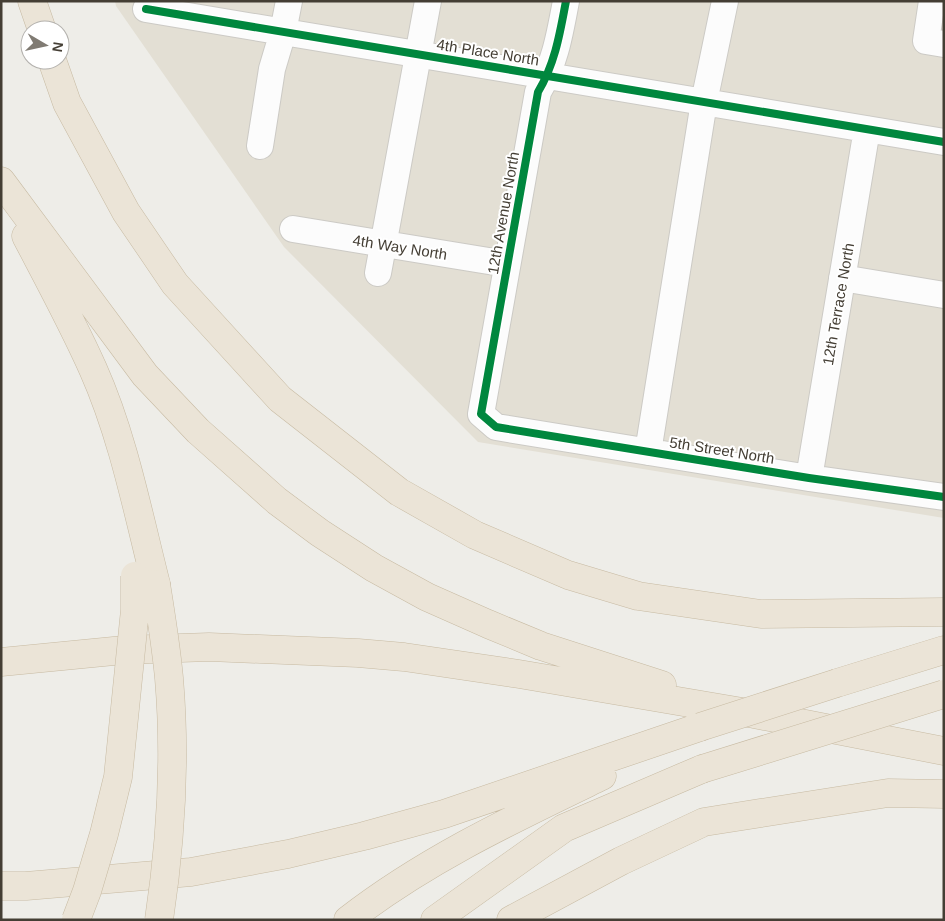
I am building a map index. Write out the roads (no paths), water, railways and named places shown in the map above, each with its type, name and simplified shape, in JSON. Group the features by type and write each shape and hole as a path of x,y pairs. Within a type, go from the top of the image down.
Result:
{"highway":[{"path":"32,1 39,20"},
{"path":"55,70 67,103 126,212 175,284 280,399 399,492 475,535 568,575 638,596 761,614 944,612"},
{"path":"1,181 145,375 198,431 277,501 320,533 374,568 427,597 488,624 541,646 754,714"},
{"path":"1,189 59,298 94,370 114,425 156,584 169,678 172,777 166,877 159,920"},
{"path":"76,920 104,834 118,777 135,610 136,555 132,488"},
{"path":"13,660 124,650 209,647 358,653 404,657 754,714 944,751"},
{"path":"14,886 191,872 288,854 364,836 444,814 700,727 944,650"},
{"path":"435,920 564,828 702,769 944,694"},
{"path":"348,920 406,879 470,842 621,767 644,747"},
{"path":"511,920 621,860 704,822 888,793 944,794"}],"street":[{"path":"260,146 272,69 283,32 289,1"},
{"path":"378,273 428,1"},
{"name":"12th Avenue North","path":"496,428 481,414 538,92 548,76 558,43 566,1"},
{"path":"648,452 704,102 725,1"},
{"path":"932,1 926,41 944,44"},
{"name":"4th Place North","path":"146,9 944,142"},
{"name":"12th Terrace North","path":"808,478 867,129"},
{"name":"4th Way North","path":"293,229 507,264"},
{"path":"842,278 944,294"},
{"name":"5th Street North","path":"496,428 808,478 944,497"}]}
